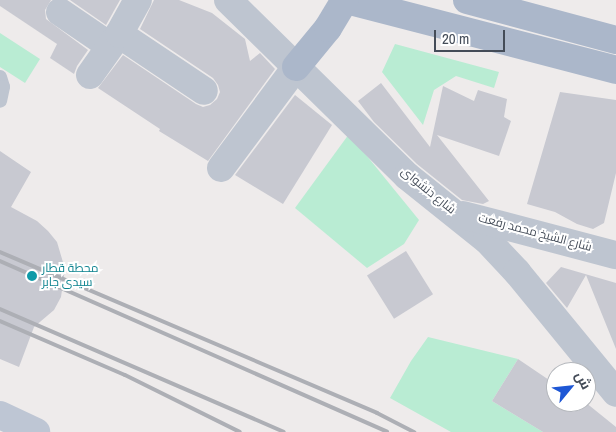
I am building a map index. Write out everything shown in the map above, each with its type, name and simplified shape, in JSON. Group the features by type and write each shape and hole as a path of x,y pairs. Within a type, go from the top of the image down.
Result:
{"main road":[{"path":"296,67 328,28 345,0 616,70"},
{"path":"467,0 616,40"},
{"path":"0,415 36,432"}],"street":[{"path":"90,75 115,40 138,0"},
{"name":"شارع دنشواى","path":"228,0 407,176 487,240 517,272 616,393"},
{"path":"60,12 115,40 204,91"},
{"path":"221,168 296,67"},
{"name":"شارع الشيخ محمد رفعت","path":"454,212 616,255"}],"lane":[{"path":"0,77 3,87 0,101"}],"green space":[{"path":"0,33 40,59 25,83 0,67"},
{"path":"395,44 499,72 494,88 456,76 434,90 423,125 382,72"},
{"path":"349,134 419,220 404,244 367,268 295,208"},
{"path":"428,337 518,359 492,401 543,432 451,432 390,398 411,361"}],"building":[{"path":"0,0 51,0 45,10 46,19 88,50 74,74 50,58 57,44 0,6"},
{"path":"70,0 120,0 106,25"},
{"path":"154,0 179,0 212,13 245,39 250,61 260,53 275,69 208,161 159,131 160,129 98,88 123,55 196,104 203,107 210,105 217,99 220,92 213,78 140,29"},
{"path":"381,83 430,147 443,86 474,101 478,90 507,99 504,117 511,121 499,156 437,135 489,201 483,204 462,200 417,164 374,122 358,101"},
{"path":"560,92 616,100 616,173 604,223 593,229 577,224 555,212 527,204"},
{"path":"295,95 332,125 283,204 235,175"},
{"name":"محطة قطار سيدى جابر","path":"0,151 31,172 11,207 37,221 48,231 57,242 65,269 61,297 54,310 34,327 19,367 0,359"},
{"path":"406,251 433,294 394,319 367,275"},
{"path":"561,267 616,283 616,349 586,275 567,308 546,283"},
{"path":"518,359 546,378 546,412 596,411 616,427 616,432 543,432 492,401"}],"railway":[{"path":"0,252 377,413 414,432"},
{"path":"0,261 387,432"},
{"path":"0,309 284,432"},
{"path":"0,321 125,375 240,432"}],"place":[{"name":"محطة قطار سيدى جابر","path":"32,276"}]}
